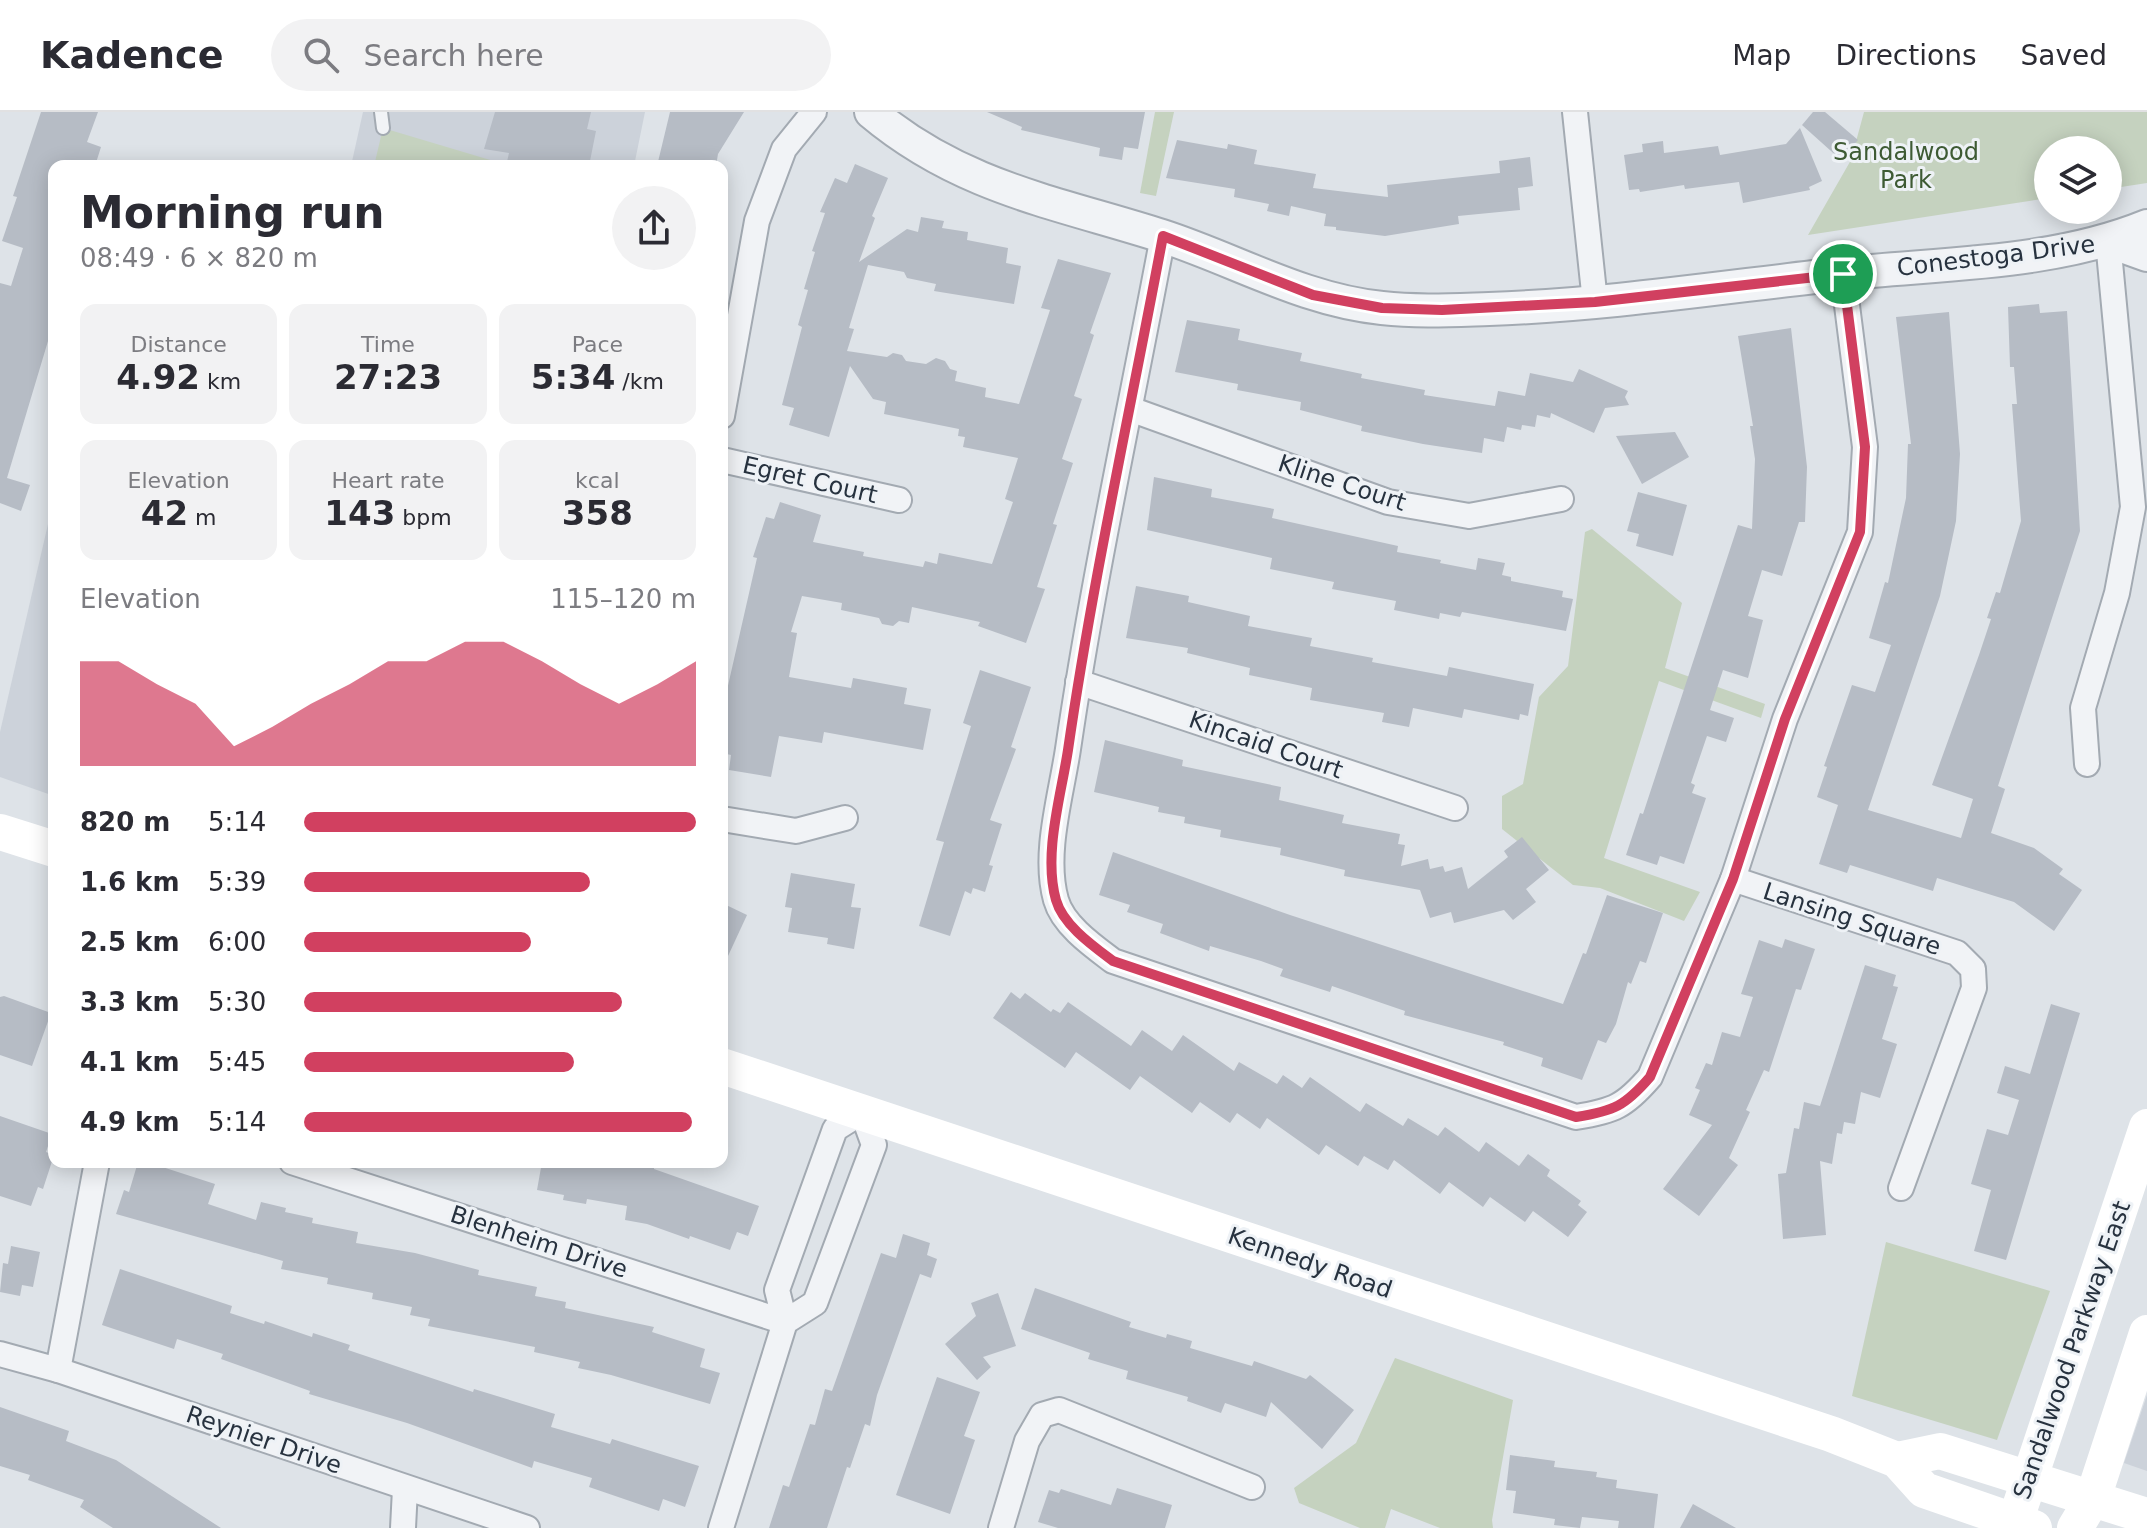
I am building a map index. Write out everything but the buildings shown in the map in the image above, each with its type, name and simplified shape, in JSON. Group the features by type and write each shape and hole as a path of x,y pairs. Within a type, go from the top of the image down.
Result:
{"main road":[{"path":"0,832 48,847"},
{"name":"Kennedy Road","path":"728,1068 1831,1434 1897,1460"},
{"name":"Sandalwood Parkway East","path":"2020,1526 2027,1480 2147,1127"},
{"path":"2084,1513 2147,1333"},
{"path":"1897,1460 1940,1451 2027,1480 2084,1513 2147,1516"},
{"path":"1897,1460 1924,1490 2020,1526"}],"street":[{"path":"728,383 757,221 784,149 814,112"},
{"name":"Conestoga Drive","path":"871,112 905,140 1013,193 1163,236 1313,295 1382,308 1442,310 1595,302 2000,259 2108,241 2147,226"},
{"path":"1575,112 1595,302"},
{"path":"1163,236 1078,682 1054,842 1052,878 1056,903 1087,942 1113,961 1576,1117 1612,1111 1633,1097 1650,1077 1733,879 1785,719 1860,532 1865,447 1843,274"},
{"path":"2087,764 2083,708 2117,593 2133,507 2108,241"},
{"name":"Conestoga Drive","path":"2108,241 2147,255"},
{"name":"Kline Court","path":"1130,409 1388,502 1469,516 1561,499"},
{"name":"Egret Court","path":"728,461 899,500"},
{"name":"Kincaid Court","path":"1078,682 1455,808"},
{"path":"728,820 796,831 845,818"},
{"name":"Lansing Square","path":"1733,879 1957,953 1973,969 1974,988 1901,1188"},
{"path":"721,1528 785,1322 777,1290 835,1129 862,1112 874,1145 815,1303 785,1322"},
{"path":"58,1370 96,1168"},
{"name":"Blenheim Drive","path":"310,1168 785,1322"},
{"name":"Reynier Drive","path":"0,1354 58,1370 527,1528"},
{"path":"1001,1528 1027,1441 1042,1415 1059,1410 1252,1487"},
{"path":"403,1528 405,1489"}],"lane":[{"path":"381,112 383,128"}],"shaded area":[{"path":"363,112 645,112 635,160 352,160"},
{"path":"48,524 48,794 0,777 0,732"},
{"path":"2147,1395 2147,1471 2124,1463"}],"green space":[{"path":"1155,112 1174,112 1156,196 1140,193"},
{"name":"Sandalwood Park","path":"1864,112 2147,112 2147,183 2122,187 2122,136 2034,136 2034,200 1808,235 1851,160"},
{"path":"383,128 490,160 375,160"},
{"path":"1592,529 1682,603 1665,668 1765,704 1761,718 1659,681 1604,858 1700,892 1684,921 1600,888 1573,885 1502,829 1502,796 1523,784 1539,697 1568,666 1585,532"},
{"path":"1886,1242 2050,1291 1997,1440 1852,1396"},
{"path":"1395,1358 1513,1400 1493,1528 1440,1528 1391,1509 1385,1528 1360,1528 1299,1503 1294,1488 1356,1443"}],"route":[{"path":"1163,236 1313,295 1382,308 1519,308 1843,274 1865,447 1860,532 1785,719 1733,879 1650,1077 1633,1097 1612,1111 1576,1117 1113,961 1087,942 1056,903 1052,878 1054,842 1078,682 1163,236"}]}
